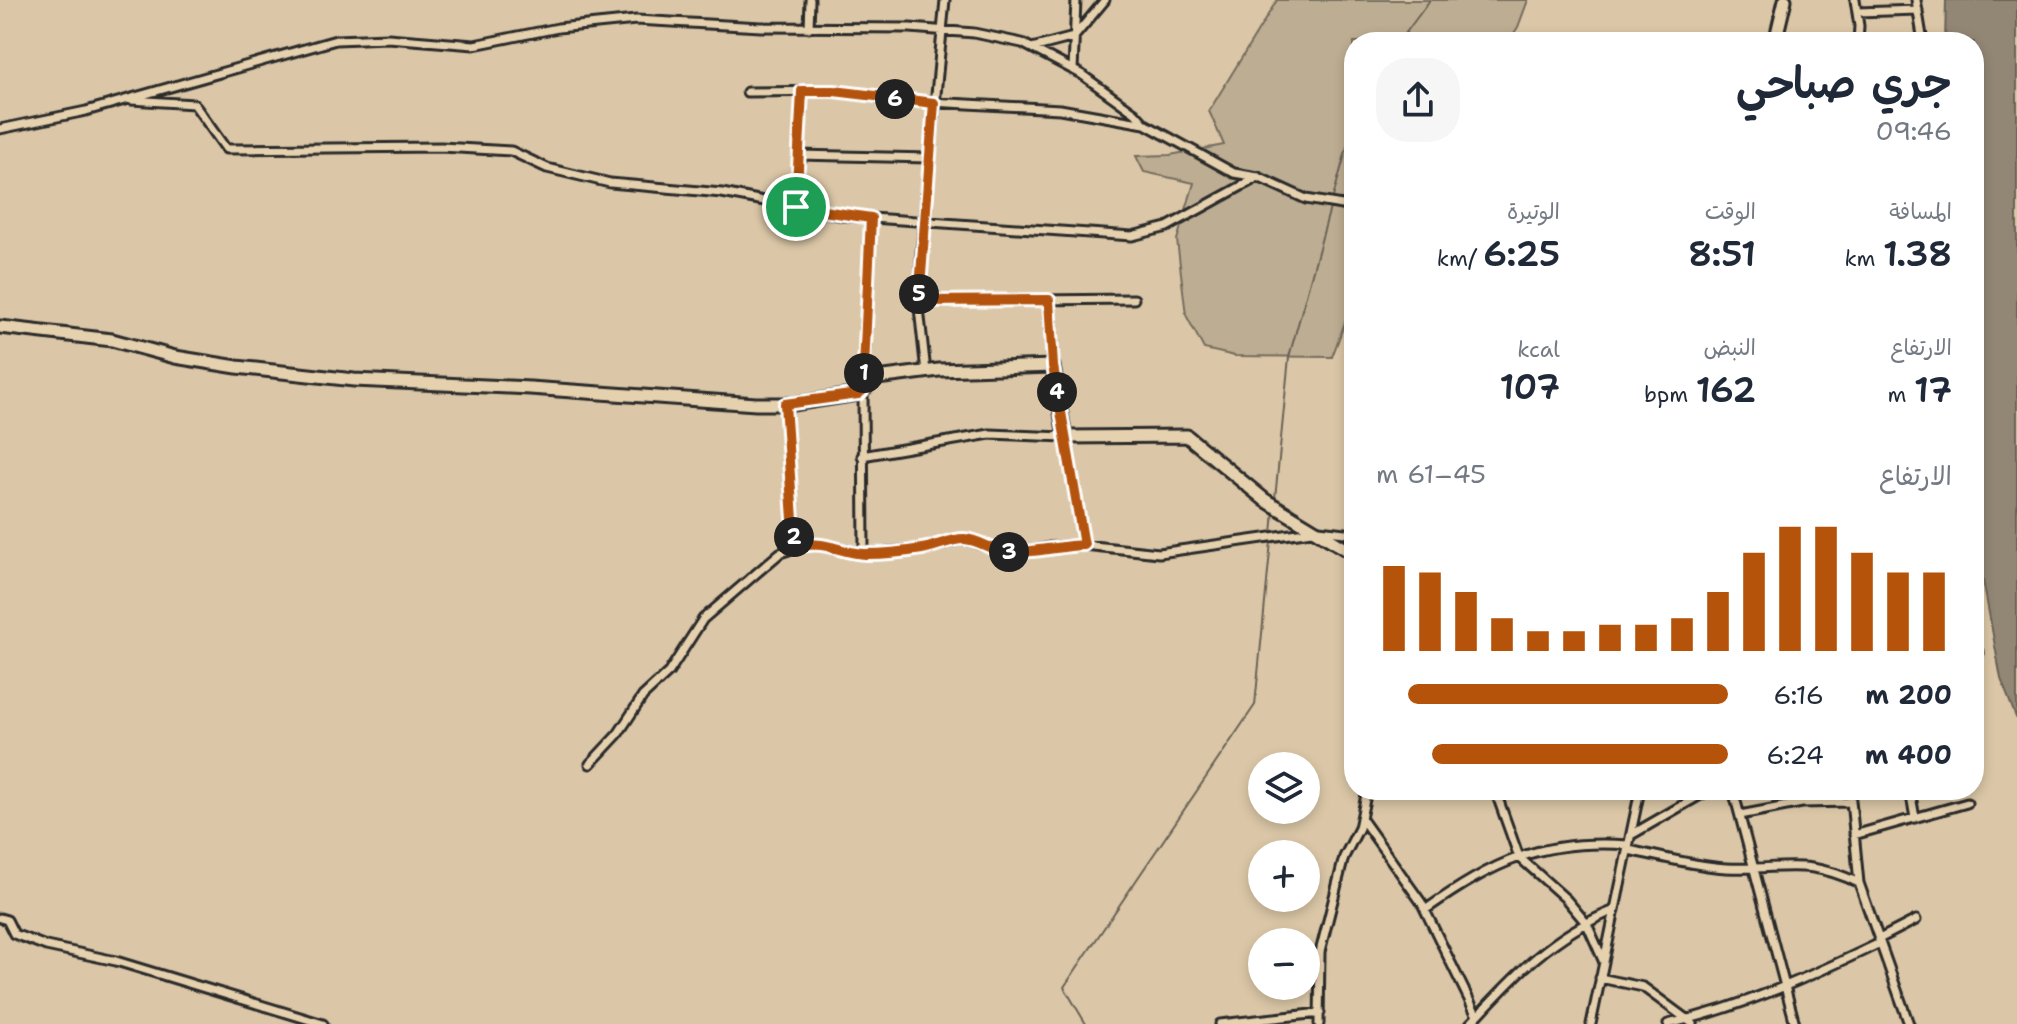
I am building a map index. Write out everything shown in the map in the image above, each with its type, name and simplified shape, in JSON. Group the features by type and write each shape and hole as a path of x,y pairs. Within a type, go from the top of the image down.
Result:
{"street":[{"path":"809,28 810,0"},
{"path":"926,372 919,301 945,0"},
{"path":"1073,70 1076,0"},
{"path":"1032,48 1074,37 1105,0"},
{"path":"1777,32 1785,0"},
{"path":"1855,0 1858,32"},
{"path":"1916,0 1921,32"},
{"path":"1857,12 1918,10"},
{"path":"0,129 86,111 349,38 474,45 558,28 636,20 974,33 1032,48 1073,70 1135,113 1145,124"},
{"path":"796,207 802,91"},
{"path":"747,92 834,91 934,103 1060,109 1145,124 1234,173 1258,177 1306,199 1344,205"},
{"path":"123,99 194,104 226,149 441,147 511,151 547,168 610,183 722,193 871,218 924,222 1132,236 1167,227 1258,177"},
{"path":"798,155 929,158"},
{"path":"864,554 863,390 871,218"},
{"path":"919,301 1134,299"},
{"path":"1049,300 1053,366 1084,545"},
{"path":"0,327 112,340 175,357 237,367 354,380 785,404 858,394 877,378 926,372 1053,366"},
{"path":"785,404 795,548"},
{"path":"862,456 990,434 1187,436 1265,500 1344,547"},
{"path":"590,764 618,734 643,696 669,672 703,619 780,553 810,543 823,543 864,554 921,549 965,539 1001,552 1084,545 1159,553 1319,530 1344,533"},
{"path":"1319,1024 1320,952 1344,857 1361,818 1365,800"},
{"path":"1499,800 1519,857 1566,899 1587,924 1604,962"},
{"path":"1591,1024 1638,800"},
{"path":"1631,835 1692,800"},
{"path":"1736,800 1795,1024"},
{"path":"1912,800 1915,818"},
{"path":"1740,815 1802,803 1851,802 1859,883 1909,1024"},
{"path":"1854,835 1967,803"},
{"path":"1361,818 1425,910 1477,1016"},
{"path":"1425,910 1498,864 1562,845 1628,848 1726,868 1808,865 1837,872 1859,883"},
{"path":"1470,1024 1518,971 1587,924 1615,910"},
{"path":"0,918 7,920 14,934 46,946 116,961 323,1024"},
{"path":"1668,1024 1690,1022 1786,988 1916,920"},
{"path":"1600,978 1643,987 1690,1022"},
{"path":"1220,1024 1320,1013"}],"shaded area":[{"path":"1277,0 1528,0 1515,32 1344,32 1344,325 1332,357 1235,356 1204,349 1186,315 1177,240 1194,183 1144,172 1136,156 1170,155 1224,145 1209,111"},
{"path":"1946,0 2017,0 2017,720 2001,679 1984,586 1984,32 1945,32"}],"waterway":[{"path":"1406,32 1430,0"},
{"path":"1332,201 1344,158"},
{"path":"1275,499 1289,357 1330,208"},
{"path":"1272,535 1274,509"},
{"path":"1086,1024 1064,987 1255,705 1271,541"}],"route":[{"path":"802,91 834,91 934,103 919,301 1049,300 1053,366 1084,545 1001,552 965,539 921,549 864,554 823,543 795,548 785,404 858,394 863,390 871,218 796,207 802,91"}]}
